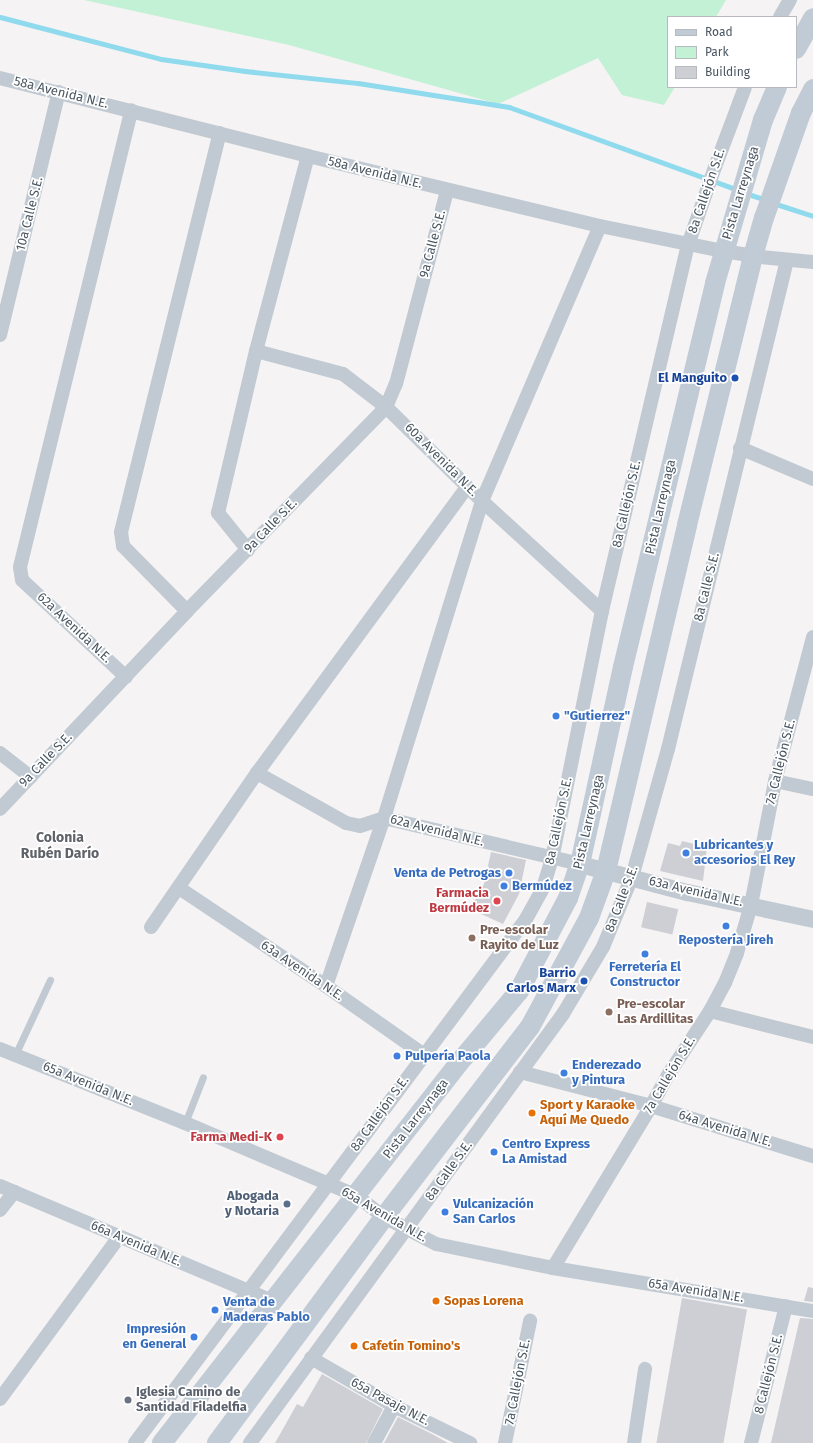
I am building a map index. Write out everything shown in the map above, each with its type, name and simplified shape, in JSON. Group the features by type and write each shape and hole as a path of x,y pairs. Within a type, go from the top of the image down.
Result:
{"main road":[{"path":"797,47 813,18"},
{"name":"Pista Larreynaga","path":"162,1443 272,1301 357,1196 464,1057 519,991 568,898 580,864 623,667 723,251 763,120 777,88"},
{"name":"Pista Larreynaga","path":"217,1443 384,1217 530,1027 589,918 606,871 692,502 752,256 774,190 804,132 801,113 813,89"}],"street":[{"path":"781,16 790,0"},
{"name":"58a Avenida N.E.","path":"0,78 447,191 600,226 688,245 752,256 813,262"},
{"name":"8a Callejón S.E.","path":"134,1443 526,919 543,888 552,859 602,611 688,245 745,88"},
{"name":"10a Calle S.E.","path":"0,335 59,92"},
{"name":"62a Avenida N.E.","path":"126,677 22,580 20,563 131,110"},
{"path":"187,611 123,546 121,532 220,133"},
{"path":"248,550 218,513 256,351 308,156"},
{"name":"9a Calle S.E.","path":"0,810 187,611 386,407 396,384 447,191"},
{"path":"326,986 384,818 482,501 600,226"},
{"name":"8a Calle S.E.","path":"250,1443 563,1014 603,947 632,878 668,749 740,448 787,260"},
{"name":"60a Avenida N.E.","path":"256,351 343,374 386,407 467,487 602,611"},
{"path":"740,448 813,479"},
{"path":"151,927 257,773 467,487"},
{"name":"7a Callejón S.E.","path":"553,1268 651,1106 668,1075 710,1012 725,983 737,953 751,905 775,781 810,666 813,637"},
{"path":"0,753 31,777"},
{"name":"62a Avenida N.E.","path":"257,773 346,823 360,826 384,818 552,859 580,864"},
{"path":"775,781 813,789"},
{"name":"63a Avenida N.E.","path":"580,864 687,892 813,919"},
{"name":"63a Avenida N.E.","path":"179,888 326,986 424,1055"},
{"path":"710,1012 813,1037"},
{"name":"65a Avenida N.E.","path":"0,1049 185,1123 357,1196 384,1217 406,1230 436,1244 553,1268 813,1311"},
{"name":"64a Avenida N.E.","path":"520,1072 651,1106 813,1156"},
{"name":"66a Avenida N.E.","path":"0,1186 272,1301"},
{"path":"0,1210 14,1192"},
{"path":"0,1399 119,1237"},
{"name":"8 Callejón S.E.","path":"752,1443 786,1306"},
{"name":"7a Callejón S.E.","path":"505,1443 530,1322"},
{"name":"65a Pasaje N.E.","path":"311,1358 394,1406 470,1443"},
{"path":"634,1443 645,1369"},
{"path":"374,1443 394,1406"}],"lane":[{"path":"15,1055 50,980"},
{"path":"185,1123 203,1077"}],"green space":[{"path":"84,0 726,0 717,16 667,16 667,88 674,88 664,105 622,95 598,58 498,104 289,45"}],"building":[{"path":"682,841 707,847 703,881 660,871 668,843 680,846"},
{"path":"491,852 526,860 519,894 503,924 470,909 484,884"},
{"path":"647,902 678,909 672,935 641,927"},
{"path":"808,1287 813,1288 813,1302 804,1301"},
{"path":"682,1298 747,1309 723,1443 656,1443"},
{"path":"800,1318 813,1319 813,1443 771,1443"},
{"path":"322,1374 383,1409 366,1443 275,1443 297,1404 303,1407"},
{"path":"398,1417 432,1434 448,1443 384,1443"}],"waterway":[{"path":"0,17 161,59 245,71 358,83 509,107 738,190"},
{"path":"745,193 766,200"},
{"path":"773,203 813,216"}],"place":[{"name":"El Manguito","path":"735,378"},
{"name":"\"Gutierrez\"","path":"556,716"},
{"name":"Lubricantes y accesorios El Rey","path":"686,853"},
{"name":"Venta de Petrogas","path":"509,873"},
{"name":"Bermúdez","path":"504,886"},
{"name":"Farmacia Bermúdez","path":"497,901"},
{"name":"Repostería Jireh","path":"726,926"},
{"name":"Pre-escolar Rayito de Luz","path":"472,938"},
{"name":"Ferretería El Constructor","path":"645,954"},
{"name":"Barrio Carlos Marx","path":"584,981"},
{"name":"Pre-escolar Las Ardillitas","path":"609,1012"},
{"name":"Pulpería Paola","path":"397,1056"},
{"name":"Enderezado y Pintura","path":"564,1073"},
{"name":"Sport y Karaoke Aquí Me Quedo","path":"532,1113"},
{"name":"Farma Medi-K","path":"280,1137"},
{"name":"Centro Express La Amistad","path":"494,1152"},
{"name":"Abogada y Notaria","path":"287,1204"},
{"name":"Vulcanización San Carlos","path":"445,1212"},
{"name":"Sopas Lorena","path":"436,1301"},
{"name":"Venta de Maderas Pablo","path":"215,1310"},
{"name":"Impresión en General","path":"194,1337"},
{"name":"Cafetín Tomino's","path":"354,1346"},
{"name":"Iglesia Camino de Santidad Filadelfia","path":"128,1400"}],"district":[{"name":"Colonia Rubén Darío","path":"60,846"}]}
